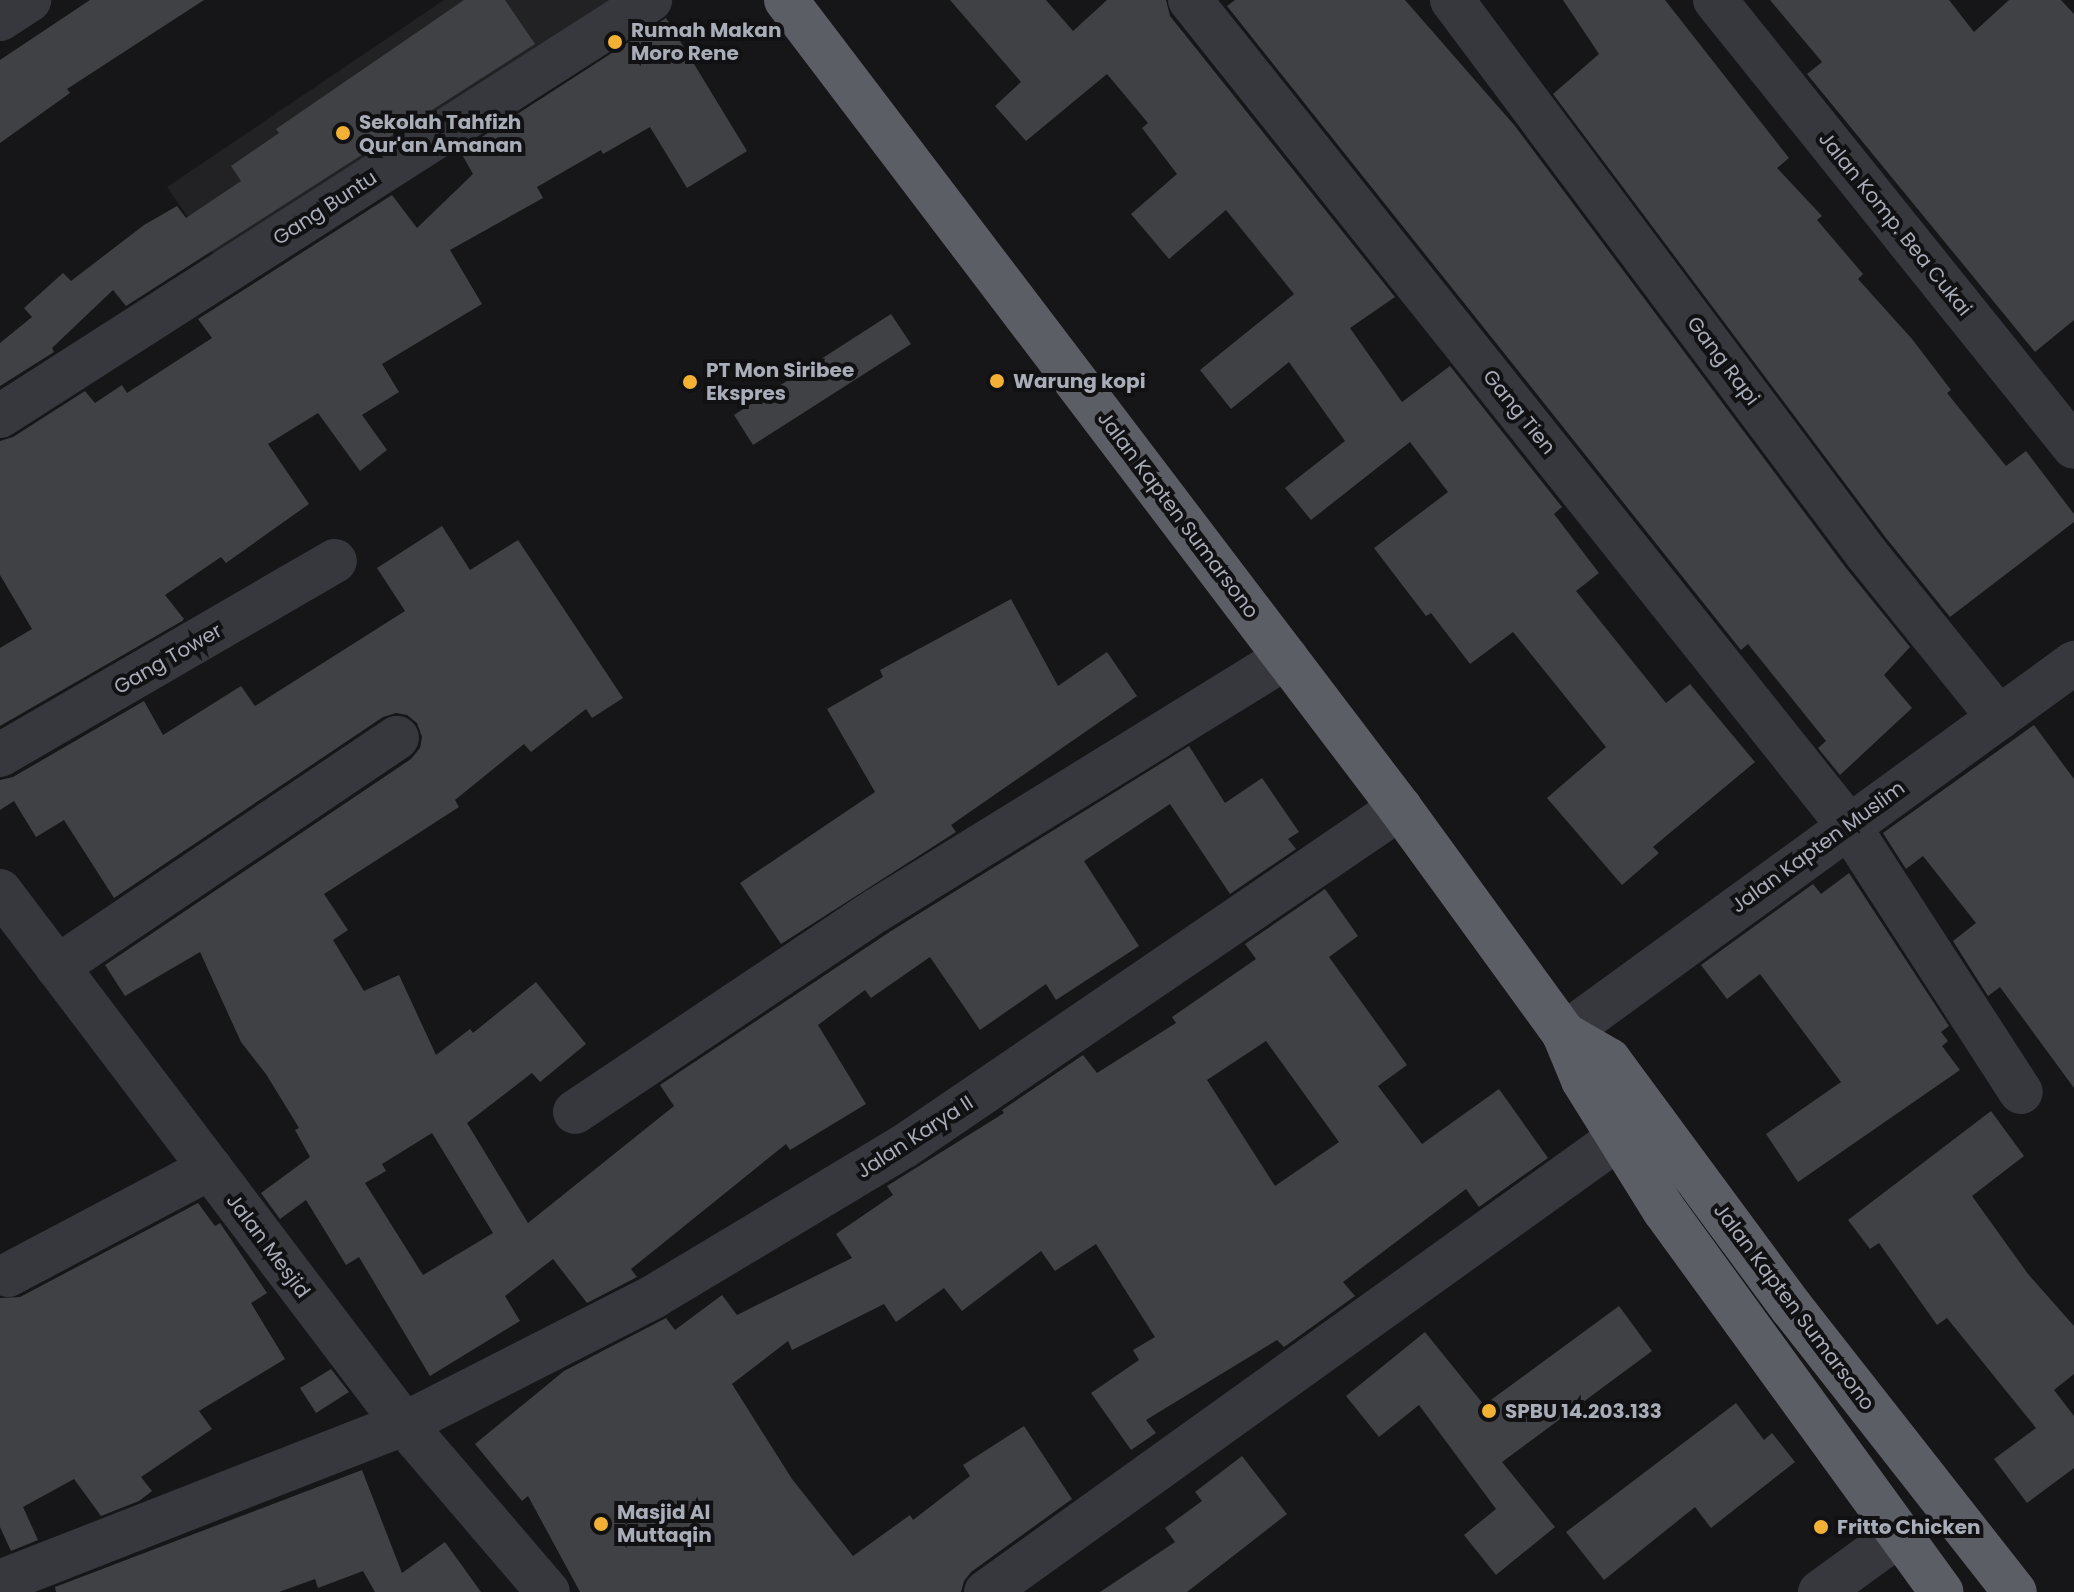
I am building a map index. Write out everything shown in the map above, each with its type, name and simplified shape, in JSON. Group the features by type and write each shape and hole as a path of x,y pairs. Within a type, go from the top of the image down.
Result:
{"highway":[{"name":"Jalan Kapten Sumarsono","path":"786,0 1400,808 1564,1034 1583,1080 1617,1139 1942,1592"},
{"name":"Jalan Kapten Sumarsono","path":"1564,1034 1609,1060 1792,1308 2015,1592"}],"street":[{"path":"0,19 29,0"},
{"name":"Gang Buntu","path":"0,416 650,0"},
{"name":"Gang Tien","path":"1190,0 1848,825 2021,1092"},
{"name":"Gang Rapi","path":"1452,0 1857,540 1999,718"},
{"name":"Jalan Komp. Bea Cukai","path":"1715,0 2074,447"},
{"name":"Gang Tower","path":"0,755 335,561"},
{"path":"575,1112 877,910 1286,657"},
{"name":"Jalan Kapten Muslim","path":"1564,1034 2074,663"},
{"path":"57,967 397,738"},
{"name":"Jalan Karya II","path":"0,1582 404,1424 653,1297 903,1147 1400,808"},
{"name":"Jalan Mesjid","path":"0,891 404,1424 548,1592"},
{"path":"986,1592 1617,1139"},
{"path":"8,1275 210,1168"},
{"path":"1820,1592 1900,1534"}],"shaded area":[{"name":"Sekolah Tahfizh Qur'an Amanan","path":"444,0 642,0 216,258 167,187"}],"building":[{"path":"90,0 204,0 67,89 70,93 0,143 0,60"},
{"path":"464,0 505,0 535,44 126,306 113,290 52,348 54,352 0,386 0,343 32,317 24,308 63,273 71,281 144,225 177,206 186,218 241,181 231,166 279,133 276,129"},
{"path":"950,0 1046,0 1073,31 1107,0 1166,0 1170,16 1395,297 1350,328 1402,402 1450,366 1562,507 1554,514 1599,573 1576,591 1666,703 1690,684 1755,762 1653,847 1659,853 1622,885 1547,798 1606,747 1513,632 1470,664 1431,613 1426,616 1374,548 1448,492 1410,442 1311,520 1285,488 1345,441 1289,362 1231,409 1200,370 1294,294 1226,210 1169,259 1131,214 1177,174 1142,128 1148,123 1107,74 1026,141 995,106 1021,82"},
{"path":"1235,0 1405,0 1515,126 1846,568 1910,647 1884,675 1912,708 1840,775 1818,748 1826,741 1748,644 1741,650 1227,6"},
{"path":"1563,0 1665,0 1789,158 1777,168 1822,216 1817,220 1863,274 1858,279 1912,339 1951,390 1947,393 2006,466 2026,451 2074,514 2074,522 1950,617 1886,538 1553,94 1599,54"},
{"path":"1770,0 1949,0 1974,32 2009,0 2061,0 2074,14 2074,320 2035,352 1807,74 1822,62"},
{"path":"666,18 747,151 687,188 650,127 603,154 601,150 537,187 543,198 450,250 482,304 382,364 399,392 362,415 387,450 360,471 318,413 268,444 309,504 226,563 221,557 165,595 184,619 182,621 0,726 0,648 32,629 0,575 0,441 13,437 85,391 95,403 122,385 127,393 212,338 198,319 392,195 417,228 473,174 460,151"},
{"path":"891,314 911,344 753,445 734,415"},
{"path":"442,526 470,570 518,540 623,698 592,718 586,709 531,752 524,744 455,800 459,807 324,894 348,930 333,940 364,991 399,975 436,1055 470,1029 473,1033 536,982 586,1044 540,1082 532,1073 467,1123 528,1223 674,1106 660,1085 891,931 1189,746 1225,803 1262,778 1299,832 1288,839 1296,849 1230,894 1170,804 1084,861 1139,946 1056,1000 1046,984 980,1030 930,957 871,998 865,990 818,1025 866,1104 790,1150 786,1144 631,1269 637,1277 587,1303 553,1259 505,1296 520,1321 430,1376 359,1257 346,1265 306,1200 280,1219 261,1193 310,1157 295,1130 299,1128 266,1074 241,1042 200,952 125,996 105,965 411,759 420,748 422,737 417,723 407,715 396,713 383,717 114,898 64,820 36,837 14,801 0,810 0,780 13,777 144,701 163,735 241,686 255,706 405,611 377,568","holes":["432,1133 493,1233 423,1275 365,1183 386,1171 382,1164"]},
{"path":"1011,599 1058,686 1107,652 1137,696 951,825 956,832 781,944 740,883 875,792 827,709 883,677 880,670"},
{"path":"2034,725 2074,779 2074,1088 2000,987 1988,996 1953,941 1976,923 1923,856 1906,869 1883,833"},
{"path":"1849,873 1949,1026 1941,1032 1948,1041 1942,1046 1960,1070 1798,1182 1766,1134 1841,1082 1760,974 1727,999 1701,965 1813,884 1821,894"},
{"path":"1325,889 1358,936 1329,957 1407,1065 1378,1086 1422,1144 1499,1089 1548,1158 1479,1207 1466,1189 1343,1282 1355,1296 1284,1347 1277,1340 1146,1420 1156,1433 1131,1450 1091,1393 1139,1360 1133,1350 1155,1337 1096,1244 1055,1271 1041,1251 962,1311 944,1288 896,1322 884,1304 792,1350 788,1341 732,1384 792,1479 853,1556 910,1515 913,1520 970,1476 963,1465 1024,1426 1072,1499 971,1572 961,1592 580,1592 528,1496 522,1501 475,1444 564,1371 666,1318 675,1330 722,1295 737,1315 852,1258 836,1234 893,1195 887,1186 1004,1113 1002,1110 1083,1055 1097,1073 1176,1023 1172,1017 1256,959 1245,944","holes":["1266,1041 1339,1142 1275,1186 1207,1080"]},
{"path":"1991,1111 2024,1156 1972,1196 2028,1274 2074,1326 2074,1374 2054,1390 2074,1416 2074,1468 2027,1503 1994,1459 2036,1428 1947,1318 1937,1325 1879,1243 1870,1249 1848,1220"},
{"path":"198,1203 215,1226 220,1223 267,1293 251,1303 285,1359 199,1411 212,1429 141,1477 152,1491 139,1501 101,1516 74,1479 23,1507 38,1540 11,1551 0,1527 0,1298 20,1297"},
{"path":"1619,1306 1652,1351 1502,1462 1555,1527 1496,1575 1464,1535 1496,1509 1419,1405 1379,1437 1346,1396 1425,1332 1484,1405"},
{"path":"331,1369 349,1392 316,1413 300,1388"},
{"path":"1736,1403 1764,1440 1772,1433 1795,1462 1711,1528 1695,1507 1604,1580 1566,1532"},
{"path":"1242,1456 1287,1514 1187,1592 1100,1592 1175,1542 1165,1528 1202,1501 1195,1492"},
{"path":"362,1470 402,1573 445,1542 481,1592 375,1592 363,1571 318,1588 315,1579 279,1592 56,1592 55,1587"}],"place":[{"name":"Rumah Makan Moro Rene","path":"615,42"},
{"name":"Sekolah Tahfizh Qur'an Amanan","path":"343,133"},
{"name":"Warung kopi","path":"997,381"},
{"name":"PT Mon Siribee Ekspres","path":"690,382"},
{"name":"SPBU 14.203.133","path":"1489,1411"},
{"name":"Masjid Al Muttaqin","path":"601,1524"},
{"name":"Fritto Chicken","path":"1821,1527"}]}
